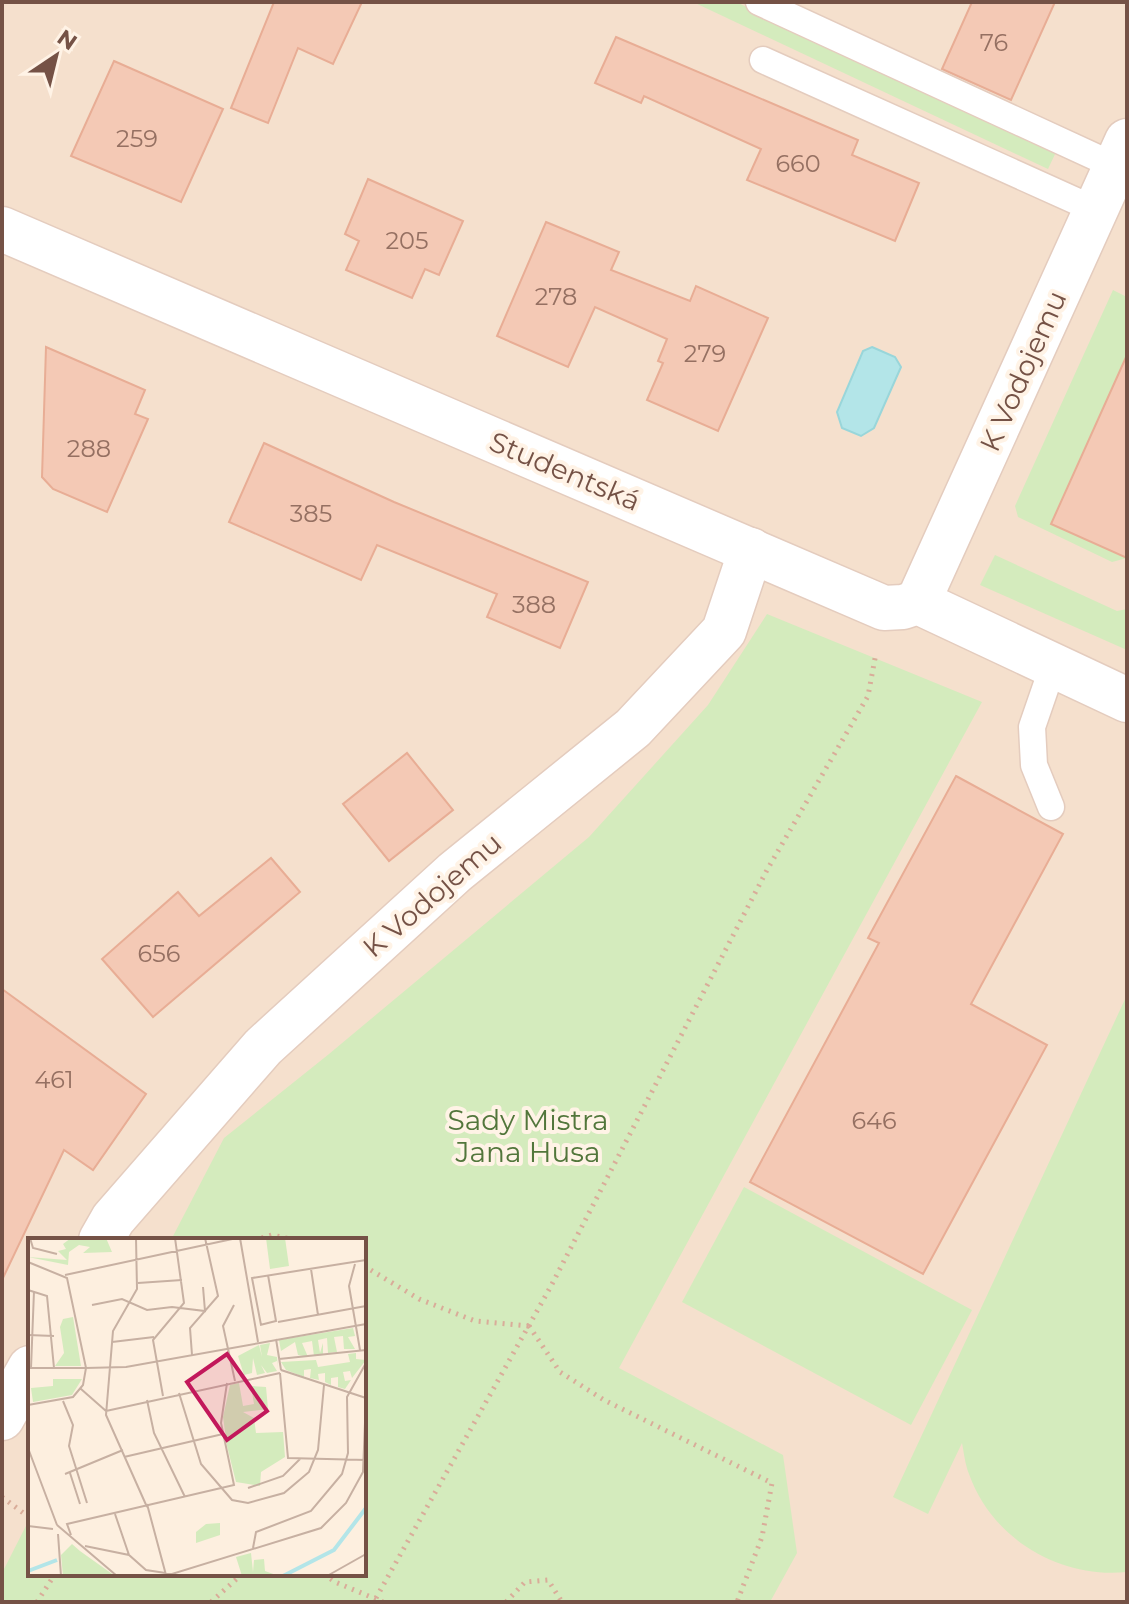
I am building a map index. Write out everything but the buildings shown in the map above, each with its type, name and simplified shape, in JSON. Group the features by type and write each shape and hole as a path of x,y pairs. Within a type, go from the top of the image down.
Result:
{"street":[{"name":"K Vodojemu","path":"901,605 1121,154"},
{"name":"Studentská","path":"2,229 751,550 901,605 1053,666 1127,700"},
{"name":"K Vodojemu","path":"102,1238 113,1219 263,1047 455,872 633,728 724,631 751,550"},
{"path":"2,1418 28,1372"}],"lane":[{"path":"759,2 1121,154"},
{"path":"763,60 1096,210"},
{"path":"1051,807 1034,765 1032,727 1053,666"}],"path":[{"path":"376,1598 529,1326 767,870 868,696 901,605"},
{"path":"261,1238 272,1235 286,1238"},
{"path":"366,1267 419,1299 475,1321 529,1326"},
{"path":"529,1326 560,1372 604,1400 772,1483 762,1537 737,1602"},
{"path":"2,1497 28,1516"},
{"path":"37,1602 54,1576"},
{"path":"211,1602 240,1576"},
{"path":"327,1576 383,1602"},
{"path":"506,1602 525,1582 548,1580 562,1602"}],"shaded area":[{"path":"2,2 1127,2 1127,1602 2,1602"}],"green space":[{"path":"693,2 736,2 1057,150 1048,169"},
{"path":"1113,290 1127,297 1127,355 1051,523 1127,558 1112,562 1018,517 1015,506"},
{"path":"995,555 1117,611 1127,609 1127,650 980,585"},
{"name":"Sady Mistra Jana Husa","path":"767,614 982,702 619,1368 783,1455 797,1553 770,1602 2,1602 2,1573 28,1522 28,1576 366,1576 366,1238 172,1238 224,1138 589,837 708,705"},
{"path":"1127,995 1127,1572 1102,1572 1077,1569 1054,1561 1011,1535 994,1518 980,1497 968,1470 962,1443 928,1514 893,1497"},
{"path":"744,1187 972,1310 911,1425 682,1302"}],"water":[{"path":"872,347 895,357 901,367 874,428 861,436 842,428 837,412 863,351"}]}
